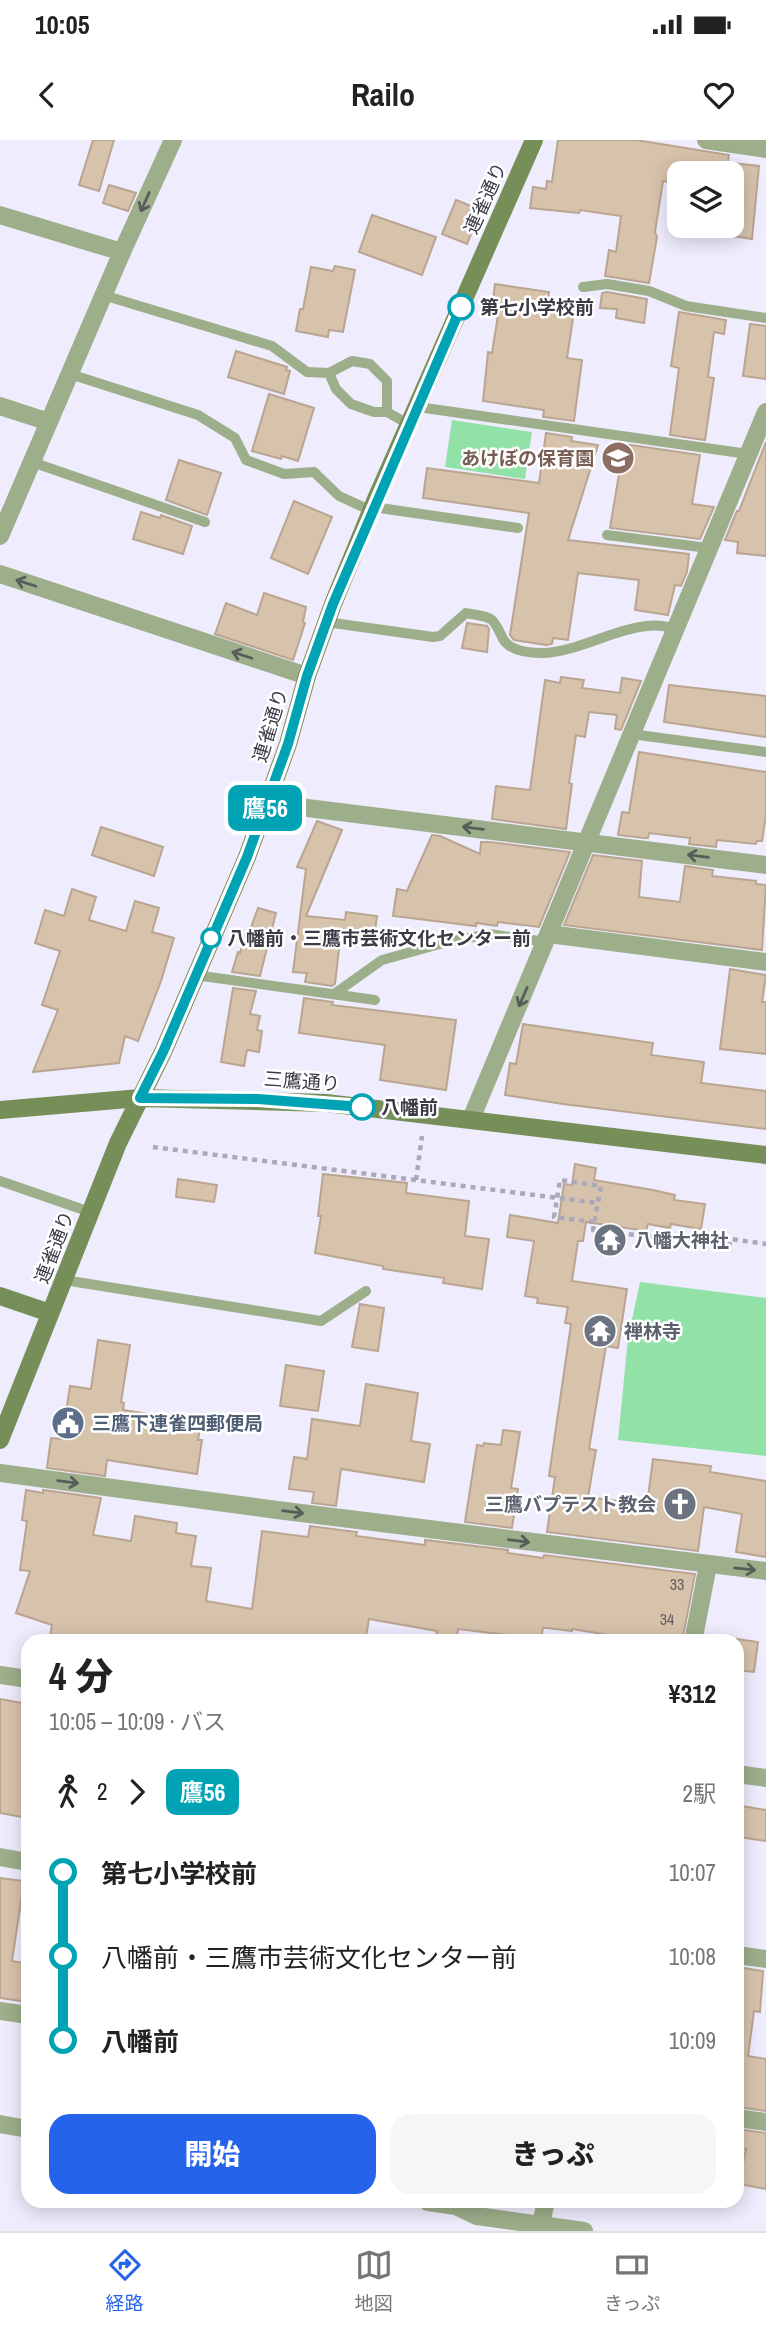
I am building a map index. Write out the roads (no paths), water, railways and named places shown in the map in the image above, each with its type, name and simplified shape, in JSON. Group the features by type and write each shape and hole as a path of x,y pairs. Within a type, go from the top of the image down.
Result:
{"main road":[{"name":"連雀通り","path":"0,1440 90,1212 247,857 288,744 326,622 372,509 534,140"},
{"name":"三鷹通り","path":"0,1110 140,1098 326,1103 766,1155"},
{"path":"0,1296 50,1313"}],"street":[{"path":"0,536 173,140"},
{"path":"706,140 766,149"},
{"path":"0,215 122,252"},
{"path":"0,406 49,422"},
{"path":"471,1119 708,548 755,450 766,412"},
{"path":"0,574 307,676"},
{"path":"267,803 766,865"},
{"path":"547,938 766,962"},
{"path":"0,1473 766,1571"},
{"path":"695,1634 709,1565"},
{"path":"0,1675 21,1678"},
{"path":"744,1775 766,1778"},
{"path":"0,1857 21,1861"},
{"path":"744,1956 766,1959"},
{"path":"0,2011 21,2014"},
{"path":"744,2119 766,2122"},
{"path":"0,2124 21,2128"},
{"path":"460,2208 477,2216 540,2228 584,2231"},
{"path":"540,2228 545,2208"}],"lane":[{"path":"583,287 607,284 649,291 686,306 766,318"},
{"path":"103,295 272,346 307,372 329,373 352,361 370,364 387,381 387,412"},
{"path":"329,373 336,389 351,404 374,412 387,412 410,425"},
{"path":"70,374 198,415 235,438 246,460 284,474 314,472 339,496 372,509 518,528"},
{"path":"418,407 755,450"},
{"path":"32,462 205,522"},
{"path":"607,535 708,548"},
{"path":"326,622 433,637 440,636 466,613 494,621 505,643 512,648 545,653 587,645 622,631 653,626 674,629"},
{"path":"631,734 766,752"},
{"path":"334,994 382,960 447,942 489,934 547,938"},
{"path":"195,975 375,1000"},
{"path":"0,1181 90,1212"},
{"path":"64,1280 321,1321 366,1291"}],"place":[{"name":"第七小学校前","path":"461,307"},
{"name":"あけぼの保育園","path":"618,458"},
{"name":"八幡前・三鷹市芸術文化センター前","path":"211,938"},
{"name":"八幡前","path":"362,1107"},
{"name":"八幡大神社","path":"610,1240"},
{"name":"禅林寺","path":"600,1331"},
{"name":"三鷹下連雀四郵便局","path":"68,1423"},
{"name":"三鷹バプテスト教会","path":"680,1504"}]}
